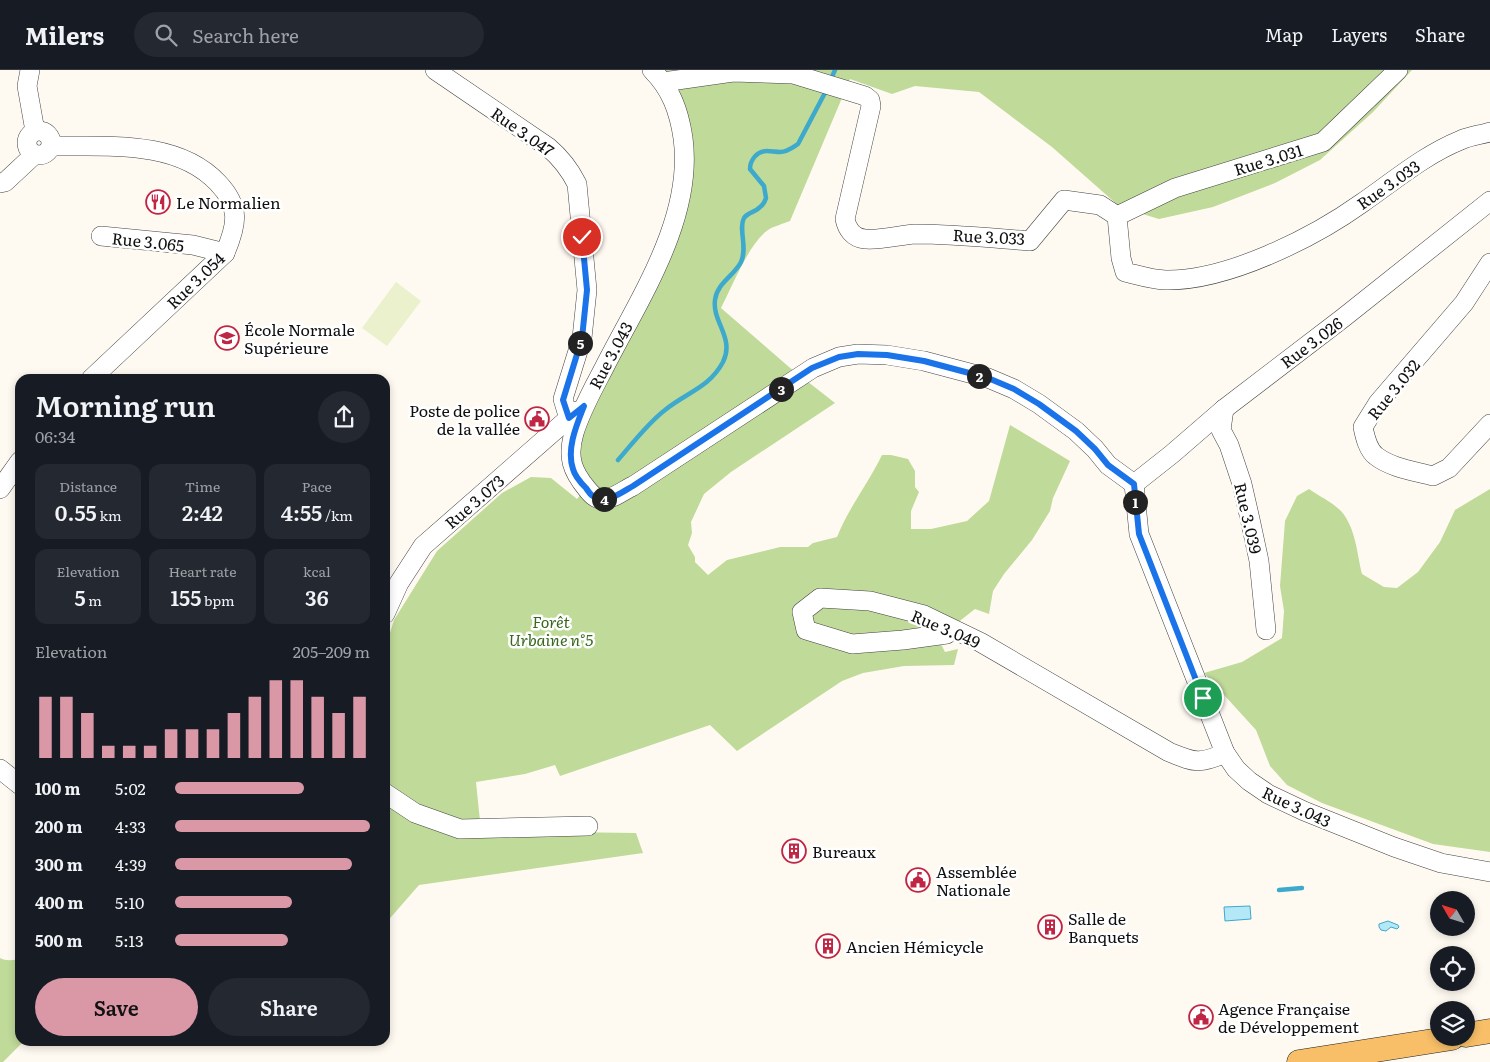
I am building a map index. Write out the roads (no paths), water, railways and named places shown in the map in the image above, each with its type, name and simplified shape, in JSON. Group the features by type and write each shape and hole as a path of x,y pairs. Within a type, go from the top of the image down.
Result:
{"main road":[{"path":"1475,1034 1490,1031"},
{"path":"1306,1061 1430,1041"}],"street":[{"path":"30,70 27,86 35,131"},
{"name":"Rue 3.047","path":"435,70 548,146 569,168 577,184 587,290 582,338 563,400 569,418"},
{"name":"Rue 3.031","path":"1117,216 1175,188 1323,142 1398,70"},
{"name":"Rue 3.033","path":"658,76 733,72 793,74 865,96 870,100 871,106 845,219 850,232 865,240 905,234 950,234 1030,241 1064,200 1100,206 1117,216 1121,258 1125,272 1165,280 1198,277 1248,264 1310,234 1360,205 1416,164 1461,140 1490,132"},
{"name":"Rue 3.043","path":"658,76 677,108 685,155 683,182 673,224 656,268 584,406 573,435 572,469 590,495 602,499 610,498 633,486 812,368 839,357 858,354 887,355 934,363 988,378 1014,389 1039,404 1076,431 1108,465 1134,484 1139,534 1225,753 1236,769 1268,794 1304,811 1432,860 1490,872"},
{"path":"0,183 5,182 34,155 28,150 26,142 35,131 40,130 49,136 51,146"},
{"name":"Rue 3.054","path":"34,155 41,156 51,146 135,148 177,156 207,172 228,193 236,216 234,233 225,253 96,374"},
{"name":"Rue 3.026","path":"1134,484 1224,409 1343,318 1490,201"},
{"name":"Rue 3.065","path":"101,236 193,245 225,253"},
{"name":"Rue 3.032","path":"1490,263 1464,303 1378,403 1363,427 1365,440 1375,456 1394,465 1432,476 1449,468 1490,424"},
{"name":"Rue 3.073","path":"390,603 399,584 423,546 584,406"},
{"name":"Rue 3.039","path":"1224,409 1220,430 1229,445 1242,484 1261,579 1266,630"},
{"path":"0,489 15,468"},
{"name":"Rue 3.049","path":"947,634 852,644 806,630 802,612 820,598 870,601 924,616 980,642 1169,752 1190,761 1207,761 1225,753"},
{"path":"0,770 15,781"},
{"path":"390,796 415,813 460,829 588,826"}],"water":[{"path":"1250,906 1251,919 1225,921 1224,907"},
{"path":"1388,921 1399,927 1397,929 1391,927 1386,931 1381,930 1379,924"}],"waterway":[{"path":"830,81 835,70"},
{"path":"618,460 658,415 704,384 723,362 726,345 715,308 716,294 741,262 744,250 742,227 744,218 758,209 766,198 764,186 750,169 751,162 763,151 780,152 789,150 798,144 827,89"},
{"path":"1279,890 1302,888"}],"place":[{"name":"Le Normalien","path":"158,202"},
{"name":"École Normale Supérieure","path":"227,338"},
{"name":"Poste de police de la vallée","path":"537,419"},
{"name":"Bureaux","path":"794,851"},
{"name":"Assemblée Nationale","path":"918,880"},
{"name":"Salle de Banquets","path":"1050,927"},
{"name":"Ancien Hémicycle","path":"828,946"},
{"name":"Agence Française de Développement","path":"1201,1017"}],"park label":[{"name":"Forêt Urbaine n°5","path":"551,630"}]}
